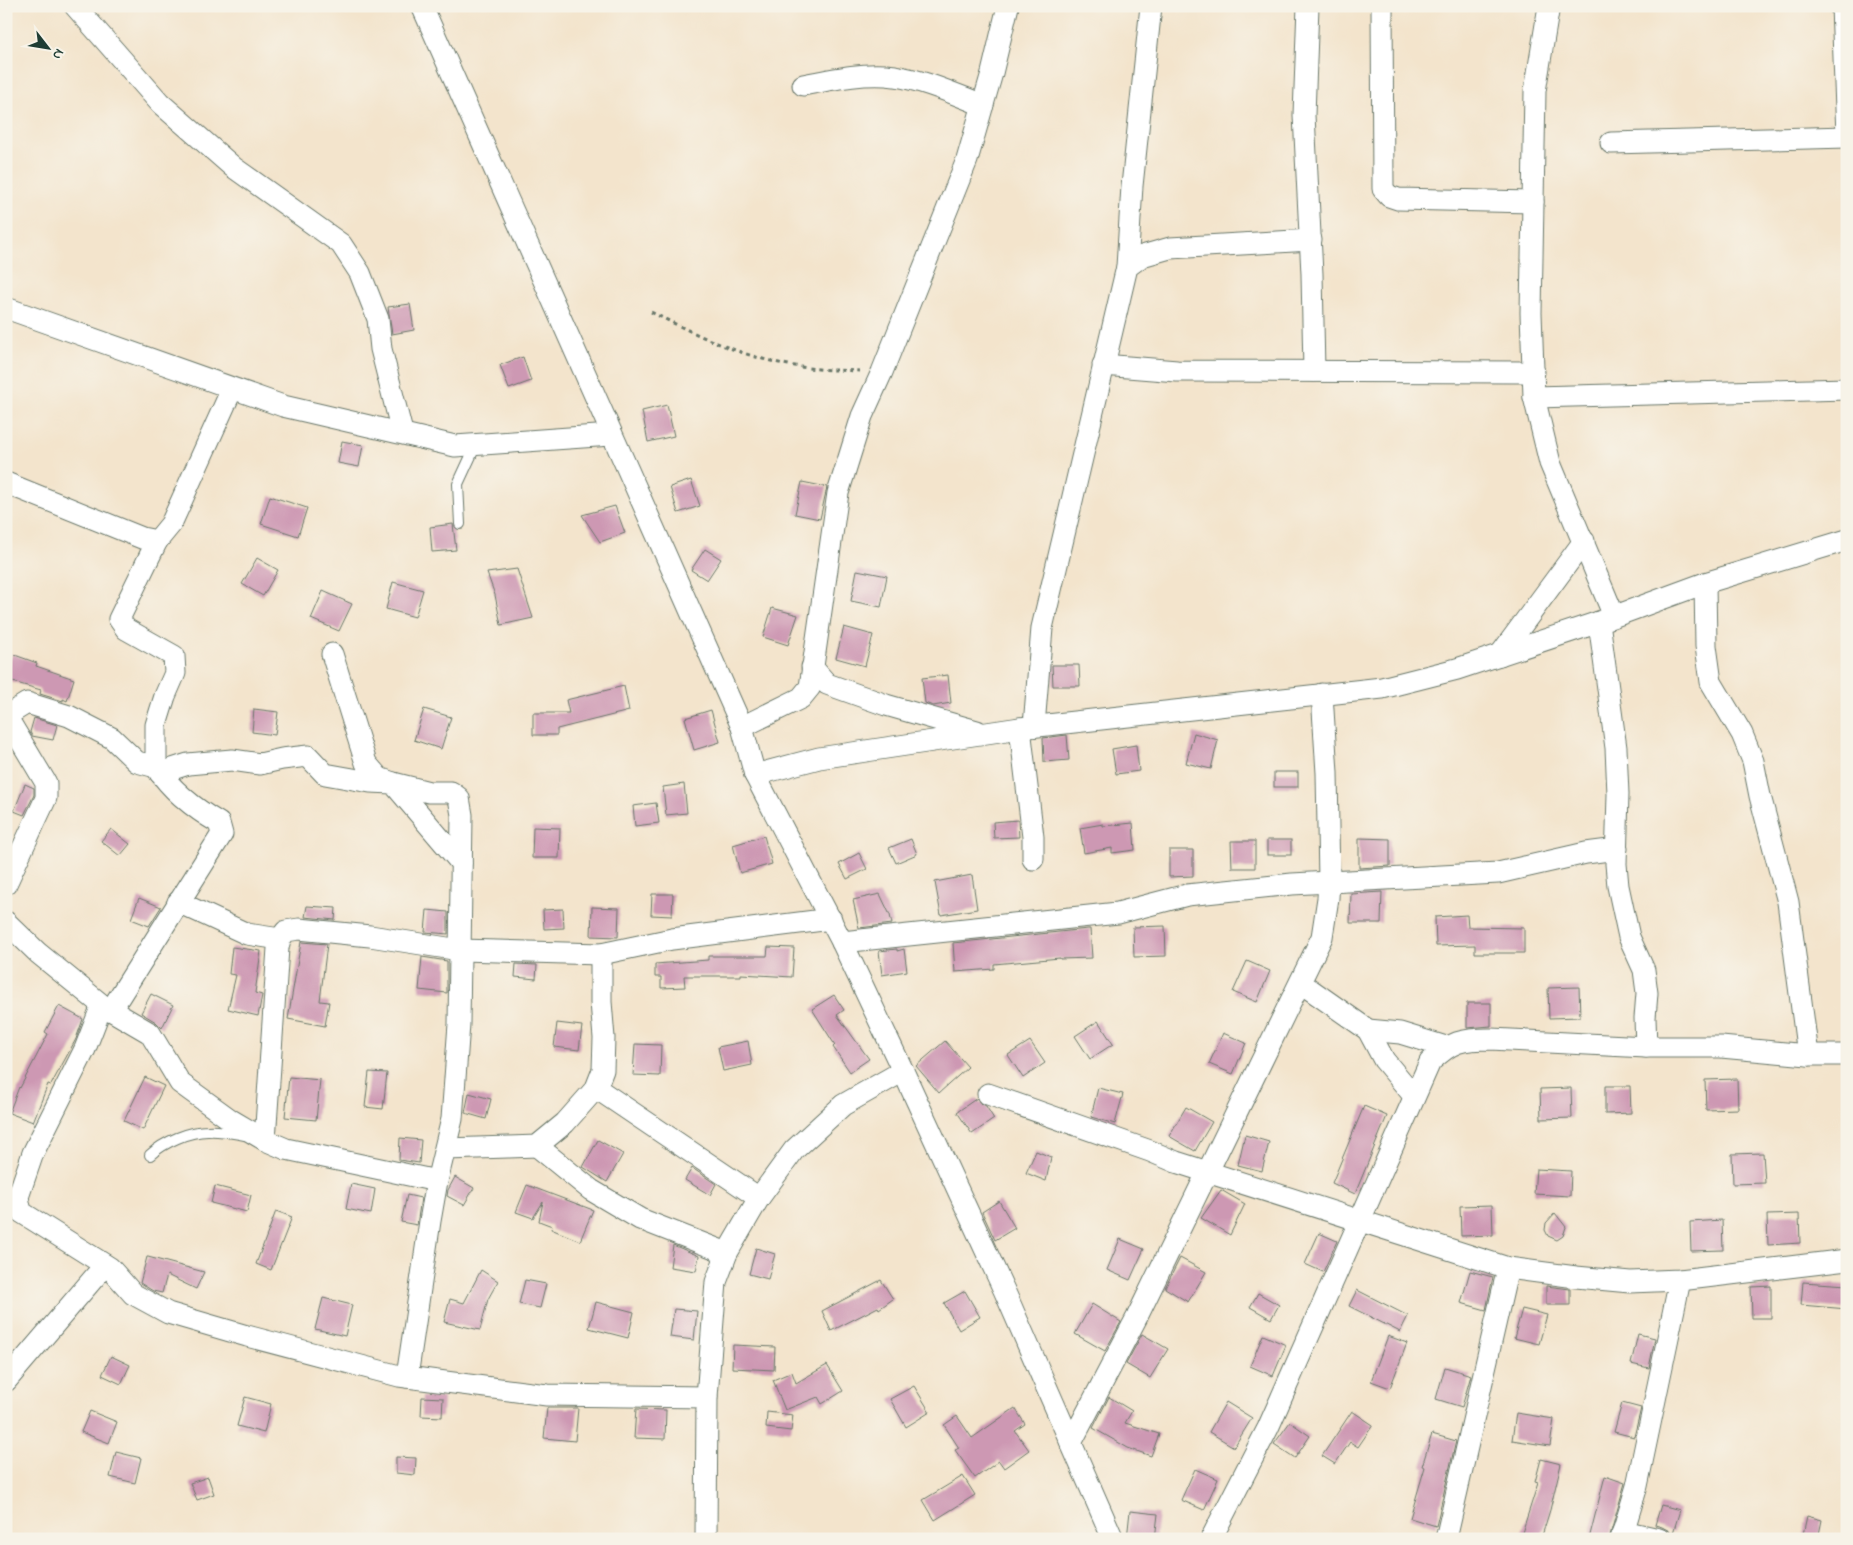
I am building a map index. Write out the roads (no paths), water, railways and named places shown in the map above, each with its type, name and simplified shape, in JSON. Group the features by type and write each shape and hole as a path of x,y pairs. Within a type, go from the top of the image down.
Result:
{"street":[{"path":"75,6 160,103 233,167 341,244 360,273 378,318 381,349 402,432"},
{"path":"422,6 742,727 755,775 831,919 903,1071 1004,1290 1113,1539"},
{"path":"742,727 801,698 810,687 838,493 862,416 882,372 967,160 1008,6"},
{"path":"1033,859 1027,727 1042,628 1127,267 1132,186 1151,6"},
{"path":"1308,6 1304,115 1311,240 1314,371"},
{"path":"1382,6 1383,189 1389,196 1398,199 1533,202"},
{"path":"1549,6 1535,91 1531,312 1534,397 1550,463 1584,541 1606,619 1616,748 1618,794 1616,864 1618,886 1629,937 1644,970 1648,993 1645,1018 1646,1047"},
{"path":"1611,143 1847,136 1846,70 1842,6"},
{"path":"803,85 866,75 894,76 934,86 983,105"},
{"path":"1127,267 1142,256 1170,248 1311,240"},
{"path":"6,308 283,406 456,446 611,435"},
{"path":"1103,365 1177,371 1534,372"},
{"path":"158,770 156,724 175,673 174,656 126,629 120,619 156,540 172,524 232,389"},
{"path":"1534,397 1847,389"},
{"path":"6,483 142,538 156,540"},
{"path":"755,775 819,758 1027,727 1382,688 1457,669 1606,619 1705,583 1847,540"},
{"path":"1500,655 1584,541"},
{"path":"1705,583 1706,646 1712,682 1742,734 1752,761 1788,902 1808,1055"},
{"path":"332,654 366,763 379,778 393,783 429,792 451,792 459,798 462,815 460,1024 452,1119 438,1181 407,1377"},
{"path":"812,667 827,684 886,704 985,733"},
{"path":"1071,1443 1137,1317 1322,937 1328,898 1328,881 1327,773 1322,694"},
{"path":"6,884 46,798 46,783 6,716 28,703 70,716 112,738 138,762 158,770 171,787 199,811 219,824 222,834 106,1007 33,1153 18,1197 21,1212 105,1265 133,1294 168,1313 247,1336 407,1377 547,1395 707,1397"},
{"path":"158,770 188,764 232,760 260,764 308,756 325,774 363,781 393,783 461,863"},
{"path":"842,942 1118,913 1187,895 1328,881 1498,873 1586,853 1617,850"},
{"path":"178,902 247,934 280,939"},
{"path":"262,1138 278,948 280,939 286,931 299,930 370,936 460,950 601,954 672,940 831,919"},
{"path":"6,922 38,953 106,1007 150,1033 180,1083 231,1120 286,1149 438,1181"},
{"path":"446,1149 537,1146 565,1123 596,1088 604,1062 601,954"},
{"path":"1301,983 1368,1030 1384,1060 1414,1096"},
{"path":"1368,1030 1400,1033 1446,1047"},
{"path":"1211,1539 1268,1428 1430,1062 1446,1047 1468,1039 1491,1039 1646,1047 1720,1047 1808,1055 1847,1055"},
{"path":"706,1539 707,1397 716,1282 728,1253 759,1198 794,1150 843,1105 903,1071"},
{"path":"596,1088 759,1198"},
{"path":"988,1094 1207,1172 1508,1268 1630,1282 1680,1280 1847,1260"},
{"path":"537,1146 591,1190 640,1219 728,1253"},
{"path":"6,1381 105,1265"},
{"path":"1446,1539 1508,1268"},
{"path":"1659,1539 1622,1535 1637,1486 1680,1280"}],"lane":[{"path":"460,524 458,484 476,444"},
{"path":"150,1155 160,1146 178,1138 208,1130 262,1138"}]}
